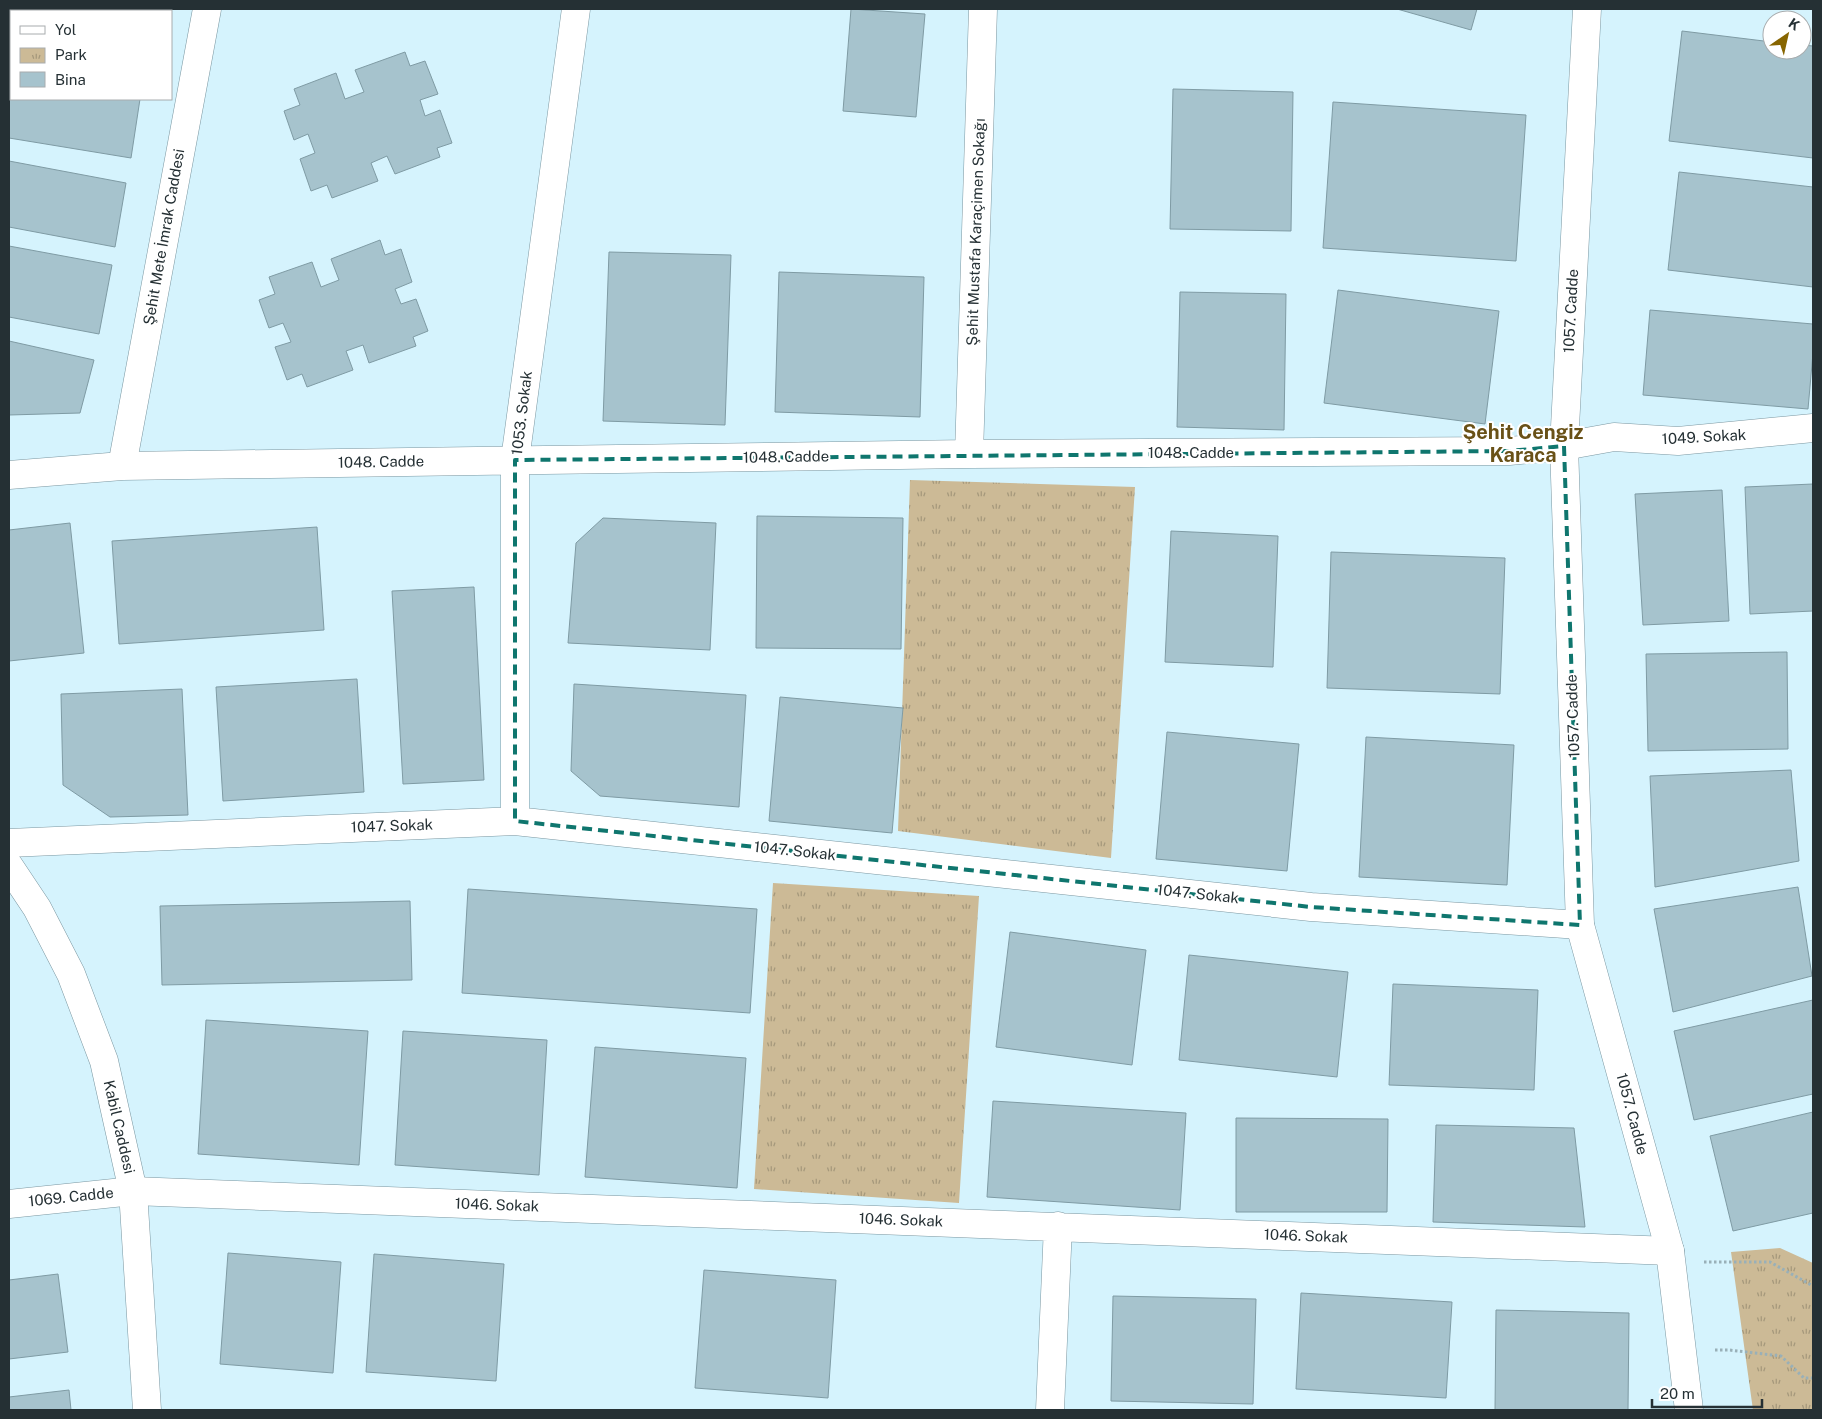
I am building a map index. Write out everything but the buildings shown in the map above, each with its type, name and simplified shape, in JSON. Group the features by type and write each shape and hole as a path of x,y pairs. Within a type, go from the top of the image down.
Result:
{"street":[{"name":"Şehit Mete İmrak Caddesi","path":"122,466 207,9"},
{"name":"1053. Sokak","path":"515,821 516,460 576,9"},
{"name":"Şehit Mustafa Karaçimen Sokağı","path":"969,454 983,9"},
{"name":"1057. Cadde","path":"1587,9 1564,446 1580,925 1670,1257 1689,1410"},
{"name":"1049. Sokak","path":"1564,446 1614,437 1678,441 1813,428"},
{"name":"1048. Cadde","path":"9,476 122,466 969,454 1509,451 1564,446"},
{"name":"1047. Sokak","path":"9,843 515,821 1311,906 1580,925"},
{"name":"Kabil Caddesi","path":"9,866 37,908 74,982 104,1061 133,1191 147,1410"},
{"name":"1069. Cadde","path":"9,1204 133,1191"},
{"name":"1046. Sokak","path":"133,1191 1058,1226 1670,1257"},
{"path":"1050,1410 1058,1226"}],"path":[{"path":"1670,1257 1770,1262 1813,1286"},
{"path":"1682,1351 1729,1350 1780,1356 1804,1378 1813,1378"}],"highlighted area":[{"path":"1564,446 1580,925 1311,907 515,821 515,460 1509,451"}],"green space":[{"path":"910,480 1135,487 1111,858 898,831"},
{"path":"773,883 979,896 959,1203 754,1189"},
{"path":"1780,1248 1813,1263 1813,1410 1753,1410 1731,1252"}],"district":[{"name":"Şehit Cengiz Karaca","path":"1523,444"}]}
